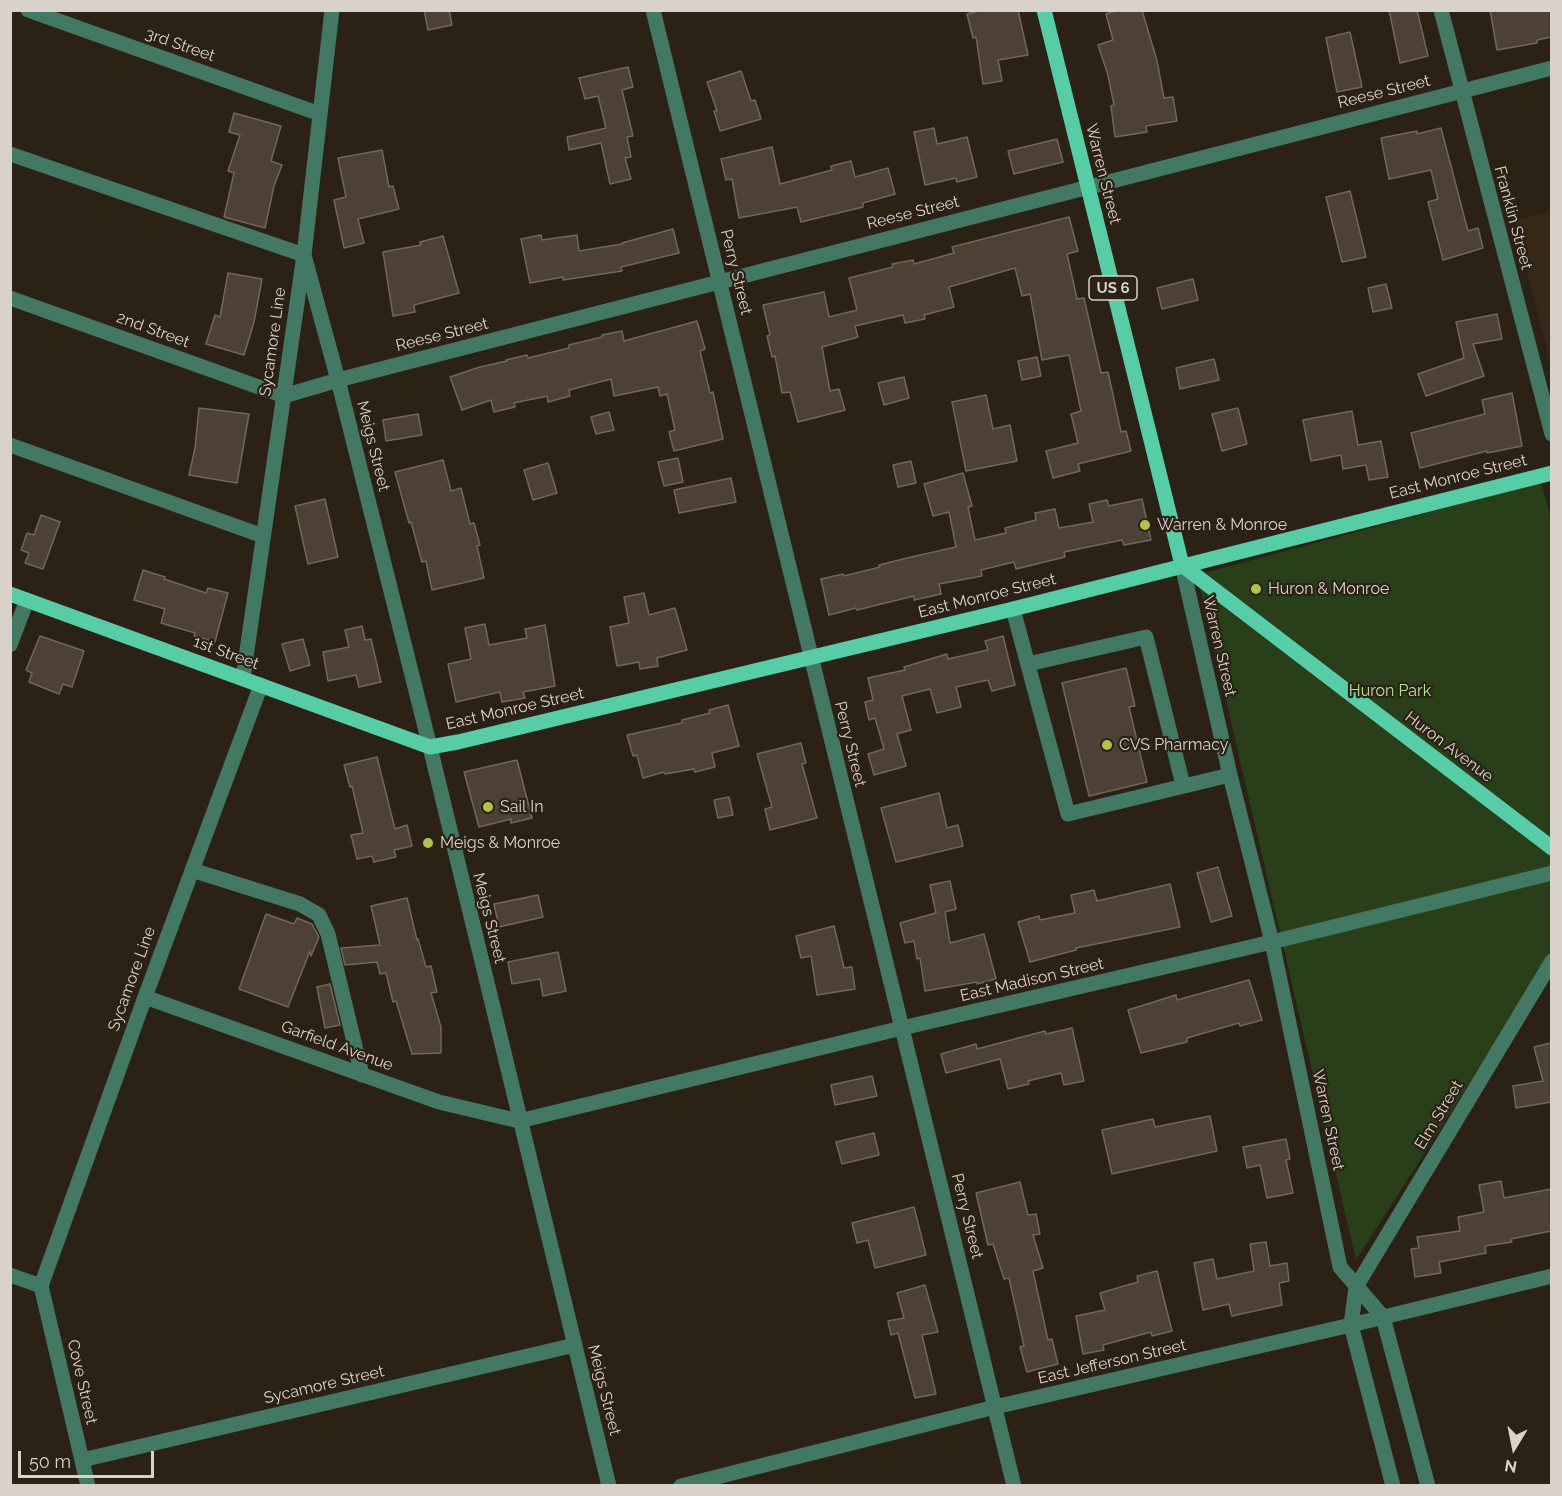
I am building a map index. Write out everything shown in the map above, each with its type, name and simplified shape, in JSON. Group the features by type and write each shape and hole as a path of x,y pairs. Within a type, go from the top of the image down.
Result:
{"main road":[{"name":"Warren Street","path":"1044,10 1182,565"},
{"name":"East Monroe Street","path":"430,747 1013,609 1551,473"},
{"name":"Huron Avenue","path":"1182,565 1551,848"},
{"name":"1st Street","path":"10,594 430,747"}],"street":[{"name":"3rd Street","path":"28,10 320,114"},
{"name":"Sycamore Line","path":"243,678 304,255 332,10"},
{"name":"Perry Street","path":"653,10 1014,1485"},
{"name":"Franklin Street","path":"1441,10 1551,434"},
{"name":"Reese Street","path":"284,396 338,380 1551,68"},
{"path":"10,154 304,255"},
{"name":"Meigs Street","path":"304,255 338,380 430,747 609,1485"},
{"name":"2nd Street","path":"10,298 284,396"},
{"path":"10,445 263,536"},
{"name":"Warren Street","path":"1182,565 1230,775 1272,942 1340,1267 1383,1317 1428,1485"},
{"path":"10,645 27,600"},
{"path":"1013,609 1068,814 1230,775"},
{"path":"1028,664 1146,637 1184,785"},
{"name":"Sycamore Line","path":"40,1286 261,685"},
{"path":"192,870 300,904 319,915 328,934 362,1075"},
{"name":"East Madison Street","path":"519,1121 902,1028 1272,942 1551,873"},
{"name":"Elm Street","path":"1356,1287 1551,961"},
{"name":"Garfield Avenue","path":"145,997 439,1102 519,1121"},
{"path":"10,1275 40,1286"},
{"name":"East Jefferson Street","path":"681,1485 995,1407 1351,1325 1551,1276"},
{"name":"Cove Street","path":"40,1286 88,1485"},
{"path":"1356,1287 1351,1325 1393,1485"},
{"name":"Sycamore Street","path":"82,1460 575,1346"}],"shaded area":[{"path":"1552,211 1551,364 1514,221"}],"green space":[{"name":"Huron Park","path":"1541,482 1551,519 1551,956 1356,1260 1197,575"}],"building":[{"path":"424,10 449,10 452,25 428,30"},
{"path":"982,10 1018,10 1028,55 998,60 1002,81 983,84 976,37 973,38 967,14"},
{"path":"1118,10 1142,10 1157,61 1164,98 1173,97 1177,121 1146,126 1147,132 1115,137 1111,106 1114,105 1108,75 1098,45 1113,40 1106,14"},
{"path":"1389,10 1417,10 1428,56 1400,63"},
{"path":"1490,10 1551,10 1551,37 1537,40 1537,43 1497,50"},
{"path":"1350,32 1362,87 1337,92 1326,38"},
{"path":"628,67 633,87 622,90 633,136 627,137 631,157 625,158 631,179 610,184 601,143 569,150 567,137 606,128 598,96 585,99 579,78"},
{"path":"741,71 751,101 755,100 761,119 720,131 714,111 717,111 707,82"},
{"path":"234,113 281,126 271,161 282,165 274,186 265,228 224,217 234,173 228,171 240,135 229,132"},
{"path":"934,128 937,144 967,137 977,177 957,182 956,178 925,185 914,132"},
{"path":"1441,128 1468,231 1478,228 1483,248 1443,260 1428,202 1438,199 1431,170 1389,179 1381,138 1417,131 1417,134"},
{"path":"1057,139 1063,162 1014,174 1008,151"},
{"path":"772,147 780,184 832,170 831,166 851,161 855,177 888,168 895,194 863,203 863,207 801,222 797,207 739,218 732,179 726,180 721,159"},
{"path":"382,150 389,187 393,186 399,209 358,219 364,243 344,248 334,200 346,197 338,158"},
{"path":"1350,191 1366,257 1342,262 1326,197"},
{"path":"1069,217 1078,251 1067,254 1077,299 1084,298 1101,373 1108,372 1121,432 1126,431 1131,451 1078,464 1080,471 1053,478 1046,451 1078,443 1071,414 1081,411 1069,355 1042,360 1030,294 1022,296 1015,268 949,287 954,307 924,315 925,319 905,323 903,315 855,326 858,337 822,347 830,391 839,389 845,410 798,422 790,392 782,393 775,356 772,357 767,336 770,335 763,305 824,292 829,317 857,310 849,278 893,267 892,264 913,260 914,264 954,253 952,247"},
{"path":"673,229 679,253 621,267 622,271 530,283 521,239 541,235 542,240 577,235 579,251 622,244"},
{"path":"443,236 459,293 414,305 415,312 393,316 383,252 421,245 420,242"},
{"path":"228,273 262,279 254,322 244,355 206,344 215,315 220,317"},
{"path":"1193,279 1198,300 1162,309 1157,288"},
{"path":"1386,284 1392,308 1373,312 1368,288"},
{"path":"1497,314 1502,339 1473,344 1484,376 1426,396 1418,374 1464,358 1456,322"},
{"path":"697,321 705,349 700,351 710,393 713,392 723,439 674,451 669,432 675,430 667,394 660,396 658,387 614,396 611,379 569,390 570,396 548,402 547,396 514,403 515,407 494,412 491,400 462,410 450,377 506,360 527,355 528,358 569,348 569,345 602,337 602,335 622,331 624,341"},
{"path":"1037,357 1041,376 1022,380 1018,361"},
{"path":"1214,359 1219,380 1180,389 1176,368"},
{"path":"904,377 909,398 884,405 878,383"},
{"path":"1512,393 1522,446 1487,453 1487,451 1420,468 1411,433 1485,414 1482,400"},
{"path":"986,395 993,429 1010,425 1017,461 966,471 952,402"},
{"path":"199,408 249,414 237,483 189,475 195,448"},
{"path":"1238,408 1247,444 1222,451 1212,414"},
{"path":"1352,411 1358,445 1381,441 1388,477 1369,480 1366,465 1343,469 1341,455 1311,461 1303,420"},
{"path":"609,412 614,430 596,434 591,417"},
{"path":"418,414 422,435 386,441 383,420"},
{"path":"678,458 683,482 664,486 658,462"},
{"path":"443,460 451,491 461,488 470,524 474,523 480,545 477,546 484,578 432,590 426,561 422,562 395,472"},
{"path":"911,461 916,483 898,487 893,465"},
{"path":"548,463 557,493 533,500 524,470"},
{"path":"963,473 972,506 968,507 975,540 1006,533 1005,528 1036,520 1035,513 1055,509 1059,528 1093,522 1089,504 1107,500 1109,506 1142,499 1151,540 1124,545 1122,540 1064,552 1065,557 1016,569 1014,562 981,570 982,576 939,584 941,594 914,600 914,596 829,615 821,579 843,574 844,576 880,567 879,565 956,547 949,512 933,516 924,484"},
{"path":"731,478 736,502 679,513 674,490"},
{"path":"325,499 338,557 308,564 295,506"},
{"path":"41,515 60,522 43,569 25,563 29,553 21,550 27,533 34,535"},
{"path":"143,570 206,593 208,588 228,593 215,642 194,636 195,633 161,623 165,609 134,600"},
{"path":"644,593 649,615 675,608 687,650 657,658 658,666 640,669 639,662 617,666 610,627 629,623 624,597"},
{"path":"485,624 489,645 527,638 525,629 545,625 555,686 523,692 525,698 502,702 500,692 456,702 448,664 471,659 465,628"},
{"path":"362,626 365,640 371,639 381,682 359,687 356,675 328,681 323,652 349,647 345,630"},
{"path":"40,636 84,651 72,687 63,684 59,694 29,682 32,673 26,670"},
{"path":"1003,636 1015,685 992,691 988,680 956,687 961,707 937,713 930,689 902,696 911,730 897,734 906,766 874,775 868,754 884,749 875,718 869,720 865,702 873,700 868,678 905,670 904,667 947,654 948,659 988,650 985,641"},
{"path":"303,639 310,665 290,671 282,644"},
{"name":"CVS Pharmacy","path":"1126,668 1135,706 1129,707 1147,782 1089,796 1062,683"},
{"path":"728,705 739,746 712,753 715,767 695,772 694,769 665,774 664,772 643,778 637,755 633,756 627,735 682,723 682,720 710,713 709,710"},
{"path":"801,743 806,763 802,764 817,818 770,830 765,809 772,807 757,754"},
{"path":"377,757 395,829 407,825 412,846 394,850 396,857 374,862 372,856 357,859 351,835 363,833 352,786 350,787 344,765"},
{"path":"517,760 532,818 511,823 511,819 479,827 464,772"},
{"path":"939,793 947,828 958,825 963,846 896,862 881,808"},
{"path":"729,797 733,815 718,818 714,800"},
{"path":"1218,867 1232,916 1211,922 1197,873"},
{"path":"950,881 956,909 945,912 950,943 984,934 996,979 925,991 920,958 917,959 914,941 905,943 900,923 936,913 930,885"},
{"path":"1170,884 1180,927 1076,948 1076,950 1030,962 1018,922 1039,916 1040,920 1075,913 1071,895 1094,890 1097,901"},
{"path":"538,895 543,917 499,927 494,904"},
{"path":"407,898 417,940 426,967 431,966 437,992 431,993 441,1027 441,1053 412,1054 396,1001 393,1002 386,973 380,974 377,962 345,965 341,948 380,945 371,906"},
{"path":"266,914 294,924 297,918 312,924 319,937 311,956 310,951 288,1007 239,989"},
{"path":"834,926 844,968 852,967 855,989 817,995 811,956 801,958 796,936"},
{"path":"558,952 566,991 543,996 540,979 512,984 508,962"},
{"path":"1249,980 1262,1020 1240,1026 1239,1023 1187,1038 1187,1042 1141,1053 1128,1010 1176,995 1177,1000"},
{"path":"330,984 340,1025 325,1028 317,987"},
{"path":"1072,1028 1084,1081 1064,1085 1061,1073 1028,1081 1029,1084 1008,1089 1000,1059 946,1073 941,1054 976,1044 977,1049 1045,1031 1046,1034"},
{"path":"1551,1043 1551,1102 1516,1108 1513,1086 1543,1081 1534,1047"},
{"path":"872,1076 877,1096 835,1105 831,1085"},
{"path":"1210,1116 1217,1151 1112,1174 1102,1130 1153,1119 1155,1127"},
{"path":"874,1133 879,1155 842,1164 836,1142"},
{"path":"1286,1139 1290,1159 1286,1160 1293,1193 1267,1198 1260,1165 1247,1168 1243,1147"},
{"path":"1501,1181 1504,1198 1551,1189 1551,1231 1511,1239 1512,1242 1485,1246 1486,1253 1439,1262 1441,1273 1415,1277 1411,1249 1419,1248 1417,1237 1460,1231 1458,1217 1484,1212 1479,1185"},
{"path":"1020,1182 1028,1215 1036,1214 1040,1234 1033,1235 1043,1268 1033,1271 1048,1340 1052,1339 1058,1364 1027,1372 1020,1347 1024,1346 1009,1278 1004,1279 993,1244 988,1245 976,1193"},
{"path":"914,1207 926,1255 875,1268 868,1240 857,1243 852,1223"},
{"path":"1266,1242 1270,1266 1287,1263 1289,1281 1279,1283 1282,1305 1232,1316 1229,1304 1203,1310 1194,1263 1213,1259 1217,1279 1254,1271 1250,1244"},
{"path":"1157,1271 1172,1331 1152,1336 1151,1332 1103,1345 1104,1350 1083,1354 1076,1316 1105,1310 1100,1293 1138,1282 1137,1276"},
{"path":"925,1285 938,1332 922,1335 936,1394 915,1398 898,1333 891,1335 888,1321 904,1318 897,1293"}],"place":[{"name":"Warren & Monroe","path":"1145,525"},
{"name":"Huron & Monroe","path":"1256,589"},
{"name":"CVS Pharmacy","path":"1107,745"},
{"name":"Sail In","path":"488,807"},
{"name":"Meigs & Monroe","path":"428,843"}]}
